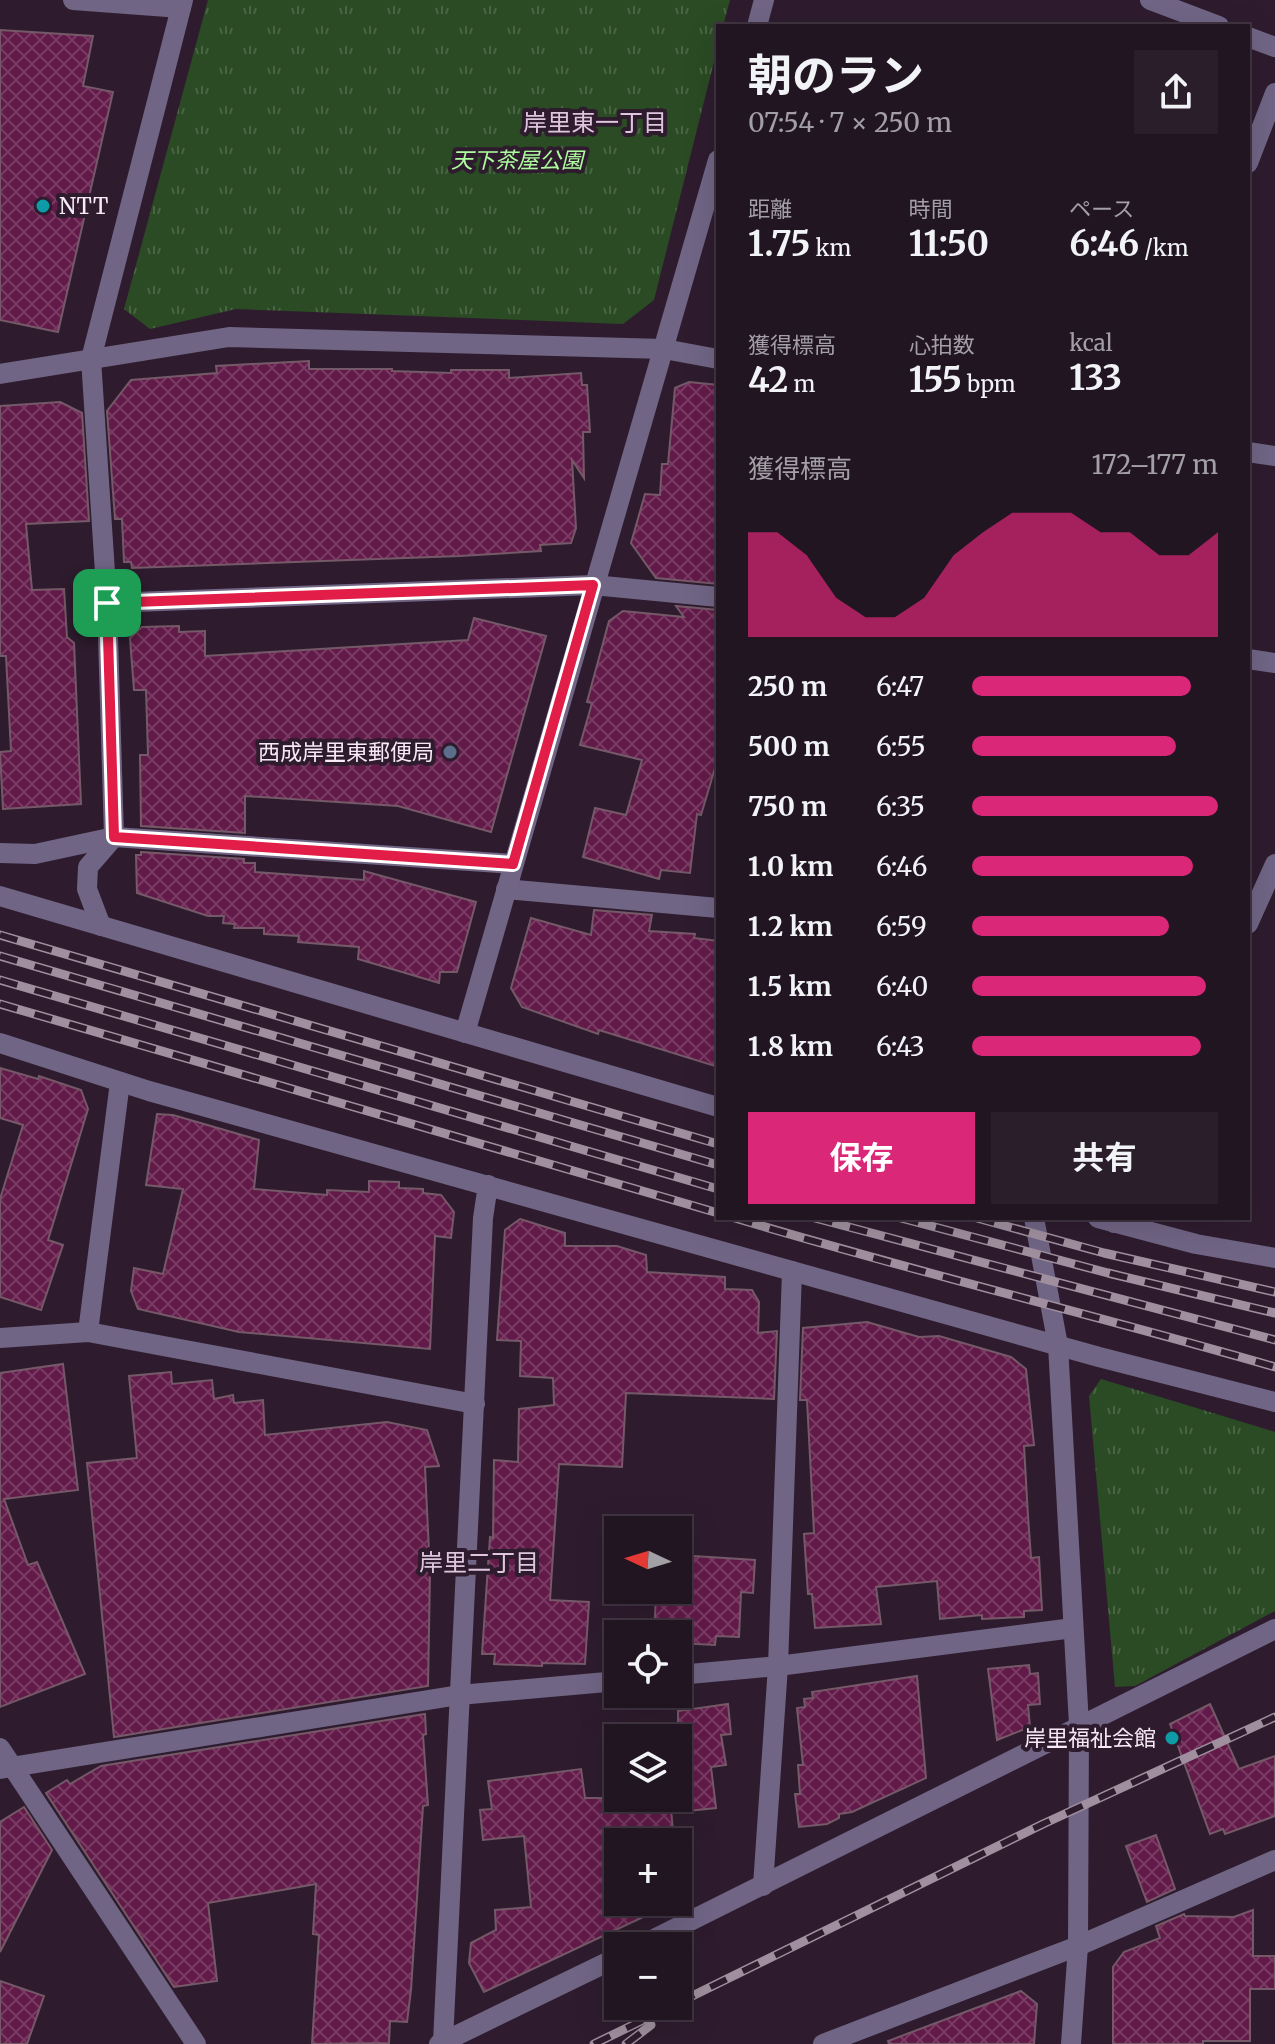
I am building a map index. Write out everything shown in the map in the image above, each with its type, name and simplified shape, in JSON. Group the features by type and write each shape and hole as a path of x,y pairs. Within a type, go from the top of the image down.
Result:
{"street":[{"path":"73,0 182,4 91,359 107,603 114,837 88,867 87,889 101,926"},
{"path":"758,24 764,0"},
{"path":"1150,0 1214,24"},
{"path":"1250,38 1275,47"},
{"path":"1250,158 1275,93"},
{"path":"465,1033 716,167"},
{"path":"0,374 229,337 664,349 716,359"},
{"path":"1250,452 1275,456"},
{"path":"107,603 593,585 716,597"},
{"path":"1250,659 1275,663"},
{"path":"0,853 35,854 114,837 513,864"},
{"path":"1250,920 1275,864"},
{"path":"506,889 716,908"},
{"path":"0,896 716,1106"},
{"path":"0,1043 120,1082 1058,1345 1275,1402"},
{"path":"88,1332 120,1082"},
{"path":"488,1185 483,1218 441,2043 604,1964"},
{"path":"1034,1220 1058,1345 1079,1725 1078,1946 1071,2044"},
{"path":"1109,1220 1196,1244 1275,1258"},
{"path":"763,1886 778,1666 792,1271"},
{"path":"0,1338 88,1332 475,1404"},
{"path":"692,1674 778,1666 1073,1628"},
{"path":"669,1932 1275,1629"},
{"path":"6,1769 459,1695 604,1682"},
{"path":"0,1748 6,1769 196,2044"},
{"path":"823,2044 1078,1946 1275,1860"}],"green space":[{"name":"天下茶屋公園","path":"208,0 730,0 724,24 716,24 716,54 654,300 623,324 236,309 150,329 124,309"},
{"path":"1101,1379 1275,1432 1275,1611 1135,1686 1115,1687 1089,1396"}],"building":[{"name":"NTT","path":"0,30 93,36 83,86 113,92 58,332 0,320"},
{"path":"309,361 309,369 451,373 451,370 509,370 509,378 581,373 582,385 587,385 590,432 583,432 584,478 572,460 576,528 571,543 540,545 541,551 460,556 132,568 131,562 124,562 122,519 115,519 107,411 131,380 217,373 216,366"},
{"path":"689,382 716,385 716,584 656,578 631,543 645,494 660,495 662,464 668,464 675,388"},
{"path":"60,402 82,413 89,521 26,524 32,590 64,589 67,637 74,643 81,804 3,809 0,752 11,751 6,656 0,656 0,406"},
{"path":"676,606 716,610 716,765 701,815 697,814 690,873 661,870 659,879 583,857 595,808 626,815 642,760 580,745 592,703 587,702 609,621 623,611 684,617"},
{"path":"474,618 546,636 491,832 398,806 245,796 245,833 141,826 140,755 148,755 146,690 134,690 130,638 142,627 179,626 179,632 205,631 205,656 468,640"},
{"path":"141,852 244,859 244,863 255,863 255,872 364,880 364,871 476,902 457,972 440,972 439,983 358,959 359,947 298,942 299,936 264,934 264,928 234,928 235,924 223,923 224,916 208,916 137,893 136,855 141,855"},
{"path":"594,910 652,915 649,931 695,934 694,938 716,941 716,1066 599,1030 598,1034 522,1007 511,988 531,918 591,935"},
{"path":"0,1068 38,1079 39,1076 81,1090 88,1109 48,1240 63,1245 41,1310 0,1297 0,1199 23,1125 0,1118"},
{"path":"157,1114 173,1115 259,1140 254,1189 327,1195 327,1190 369,1192 369,1181 399,1182 399,1188 423,1189 423,1193 441,1195 454,1212 451,1238 435,1236 430,1349 239,1332 138,1309 131,1291 134,1268 163,1274 183,1189 146,1185"},
{"path":"520,1219 565,1233 565,1246 617,1246 646,1255 647,1272 725,1277 725,1289 752,1290 759,1302 758,1333 777,1331 774,1399 626,1393 622,1467 559,1464 550,1600 589,1602 585,1664 494,1664 495,1654 482,1654 490,1537 493,1538 494,1460 518,1462 519,1409 554,1405 553,1378 520,1376 521,1341 497,1340 505,1230"},
{"path":"867,1322 919,1337 939,1336 1011,1357 1026,1369 1034,1445 1024,1446 1028,1516 1031,1558 1039,1557 1042,1610 1024,1611 1024,1617 982,1619 982,1615 940,1619 937,1581 876,1587 881,1624 815,1628 812,1594 808,1594 804,1534 814,1533 807,1400 800,1400 803,1328"},
{"path":"63,1364 78,1490 4,1499 28,1565 37,1562 85,1674 0,1707 0,1373"},
{"path":"171,1372 172,1384 212,1380 214,1399 233,1395 234,1403 263,1400 265,1435 387,1422 427,1430 439,1466 425,1467 430,1573 428,1686 114,1737 87,1463 137,1458 129,1376"},
{"path":"692,1556 755,1560 753,1593 741,1592 739,1637 716,1636 715,1645 692,1644 692,1620 655,1620 656,1604 692,1604"},
{"path":"1029,1665 1030,1674 1038,1673 1040,1704 1028,1705 1030,1727 997,1740 988,1669"},
{"path":"917,1676 926,1778 852,1812 839,1814 839,1818 827,1824 799,1827 795,1794 800,1794 798,1765 803,1765 797,1708 805,1707 804,1699 813,1698 812,1692"},
{"path":"728,1704 731,1734 721,1735 726,1765 711,1767 716,1808 692,1811 692,1724 678,1724 678,1711"},
{"path":"1210,1704 1239,1769 1275,1756 1275,1816 1225,1834 1223,1829 1210,1834 1170,1724"},
{"path":"425,1714 426,1734 423,1735 428,1805 423,1806 411,1990 407,2022 390,2021 389,2043 312,2044 319,1935 313,1934 316,1884 208,1903 217,1981 174,1987 46,1793 67,1780 70,1784 101,1766"},
{"path":"581,1769 585,1798 604,1798 604,1812 671,1812 673,1828 604,1828 604,1916 645,1916 611,1932 604,1932 604,1935 484,1992 469,1963 471,1943 496,1930 495,1910 531,1907 524,1836 483,1840 480,1810 492,1809 488,1781"},
{"path":"24,1807 52,1850 0,1952 0,1822"},
{"path":"1156,1835 1175,1889 1147,1902 1126,1846"},
{"path":"1253,1910 1253,1956 1275,1956 1275,1989 1250,1989 1250,2041 1113,2044 1113,1967 1124,1952 1160,1938 1156,1926 1184,1914 1234,1917"},
{"path":"0,1981 44,1996 27,2044 0,2044"},
{"path":"1021,1991 1037,2004 1034,2044 889,2044 888,2041"}],"railway":[{"path":"0,935 716,1143"},
{"path":"0,956 716,1164"},
{"path":"0,980 716,1188"},
{"path":"0,1004 716,1212"},
{"path":"742,1220 1275,1367"},
{"path":"823,1220 1275,1340"},
{"path":"909,1220 1275,1313"},
{"path":"984,1220 1104,1253 1275,1292"},
{"path":"692,1996 1043,1824 1275,1717"},
{"path":"594,2044 643,2020"},
{"path":"626,2044 651,2025"}],"place":[{"name":"NTT","path":"43,206"},
{"name":"西成岸里東郵便局","path":"450,752"},
{"name":"岸里福祉会館","path":"1172,1738"}],"district":[{"name":"岸里東一丁目","path":"595,122"},
{"name":"岸里二丁目","path":"479,1562"}],"route":[{"path":"593,585 513,864 114,837 107,603 593,585"}]}
